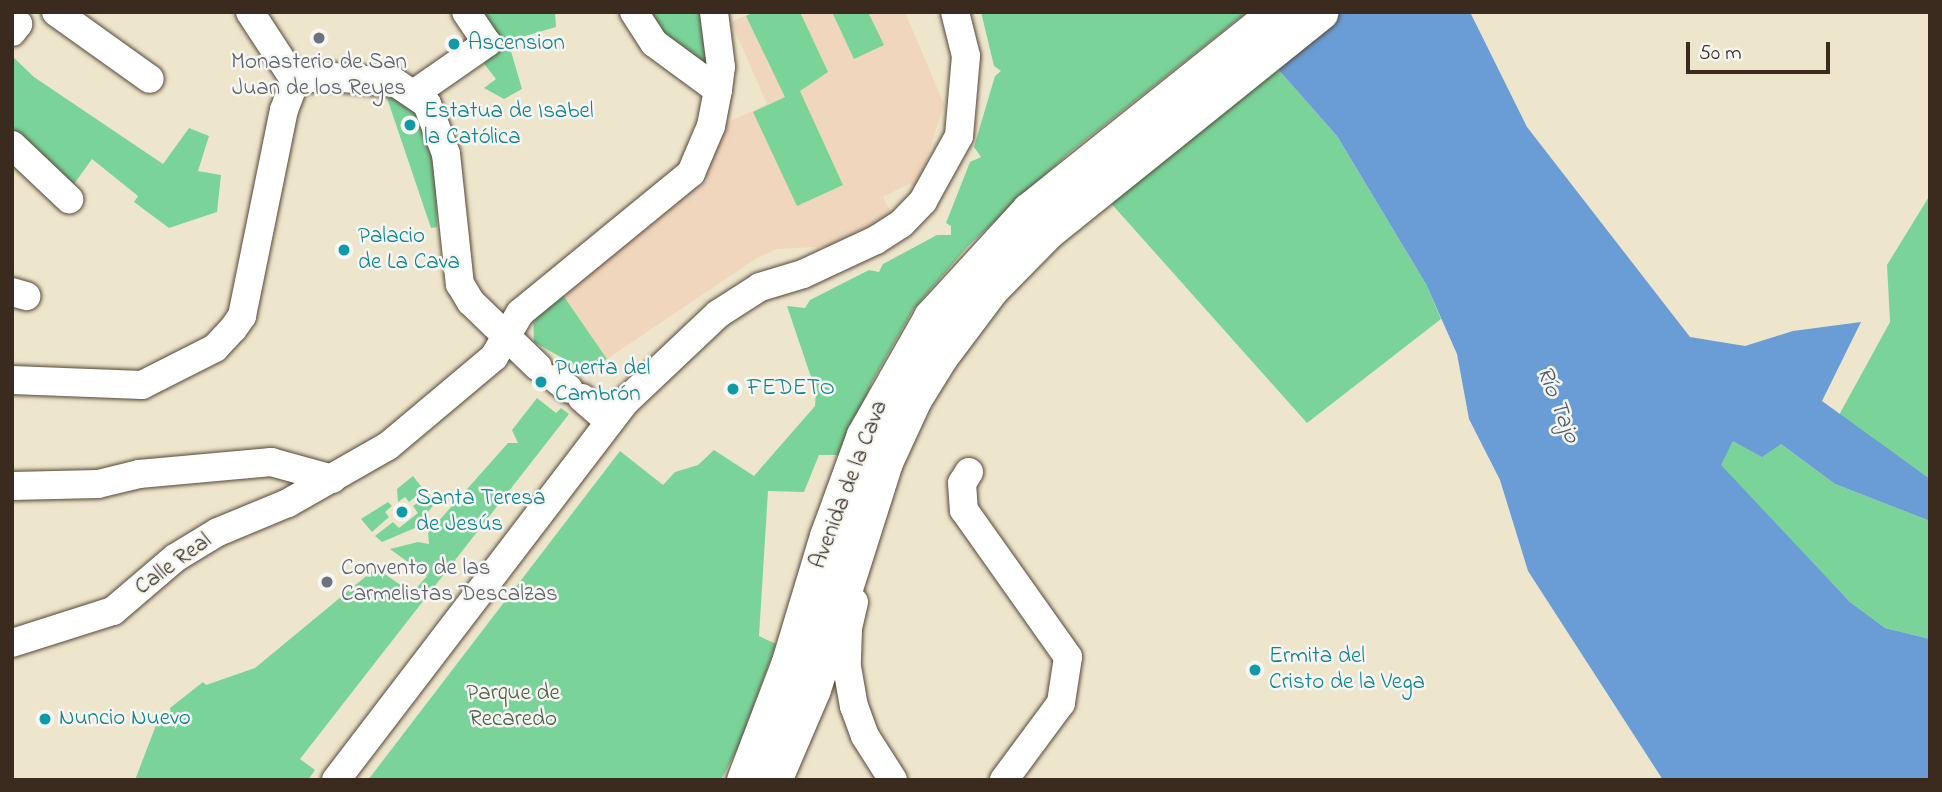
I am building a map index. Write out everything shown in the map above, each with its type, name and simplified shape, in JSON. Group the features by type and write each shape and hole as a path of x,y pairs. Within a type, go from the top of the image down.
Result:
{"main road":[{"name":"Avenida de la Cava","path":"774,780 813,689 885,462 914,399 940,357 1020,258 1140,137 1276,12"},
{"name":"Avenida de la Cava","path":"744,780 788,665 827,536 864,435 910,348 949,294 1000,237 1321,12"}],"street":[{"path":"56,12 150,79"},
{"path":"250,12 295,80"},
{"path":"415,93 487,43 466,12"},
{"path":"634,12 654,43 718,90"},
{"name":"Calle Real","path":"12,643 113,611 175,558 218,532 333,479 388,446 494,357 520,313 685,180 711,126 718,90 721,67 715,12"},
{"path":"336,780 608,421 718,314 760,287 803,274 876,240 901,224 923,201 959,136 966,57 956,12"},
{"path":"12,21 18,24 12,32"},
{"path":"295,80 323,76 374,80 396,83 415,93 439,126 446,154 460,284 471,302 506,336 608,421"},
{"path":"12,380 142,385 215,348 233,329 242,316 284,110 295,80"},
{"path":"12,145 69,199"},
{"name":"Avenida de la Cava","path":"893,780 865,736 847,667 848,629 887,496 940,357"},
{"path":"12,485 98,484 139,474 271,462 333,479"},
{"path":"969,472 962,483 964,510 1068,657 1061,703 1004,780"}],"shaded area":[{"path":"754,12 905,12 944,104 918,187 909,184 883,197 892,214 831,246 777,249 757,258 607,359 556,285 708,181 706,173 726,123 767,104 731,22"}],"green space":[{"path":"478,12 555,12 556,27 508,41 522,89 504,99 484,88 496,79 478,56"},
{"path":"643,12 704,12 708,66 665,41"},
{"path":"754,12 800,12 828,72 800,91 843,185 797,206 753,112 785,97 746,16"},
{"path":"832,12 868,12 884,45 854,59"},
{"name":"Parque de Recaredo","path":"981,12 1247,12 1069,153 968,246 913,310 872,382 843,455 819,455 804,492 768,491 759,636 776,644 740,744 721,780 368,780 620,451 663,485 675,472 698,465 714,450 754,476 815,406 816,392 787,306 805,308 810,300 869,270 879,272 883,264 937,235 951,235 951,226 946,223 970,162 981,157 974,147 995,76 1001,71 994,66"},
{"path":"12,56 34,77 163,164 189,128 209,136 198,171 221,175 217,212 169,228 134,202 138,196 92,159 74,184 12,130"},
{"path":"1277,68 1337,136 1426,284 1441,319 1307,423 1109,201"},
{"path":"387,98 402,98 420,112 435,152 437,227 431,228"},
{"path":"1930,195 1930,479 1839,415 1890,322 1887,265"},
{"path":"556,285 607,359 593,367 585,361 580,368 534,342 533,315"},
{"path":"537,398 556,413 561,408 569,414 300,759 315,770 308,780 135,780 158,720 173,727 170,708 203,682 206,685 255,668 376,568 412,593 427,576 390,549 418,542 429,544 428,533 508,443 518,443 512,430"},
{"path":"1733,441 1781,444 1835,484 1930,521 1930,639 1885,628 1850,602 1720,465"},
{"path":"413,476 424,490 409,502 405,497 398,502 397,489"},
{"path":"429,494 436,502 415,528 382,542 375,536 393,522 399,528 418,513 413,506"},
{"path":"388,502 392,506 385,512 389,517 372,532 361,519"}],"water":[{"name":"Río Tajo","path":"1252,12 1470,12 1527,127 1690,337 1745,346 1793,331 1861,322 1822,401 1930,479 1930,521 1835,484 1781,444 1762,457 1733,441 1721,465 1850,602 1885,628 1930,639 1930,780 1663,780 1528,571 1500,480 1469,419 1457,354 1426,284 1337,136 1277,68"}],"place":[{"name":"Monasterio de San Juan de los Reyes","path":"319,38"},
{"name":"Ascension","path":"454,44"},
{"name":"Estatua de Isabel la Católica","path":"410,125"},
{"name":"Palacio de La Cava","path":"344,250"},
{"name":"Puerta del Cambrón","path":"541,382"},
{"name":"FEDETO","path":"733,389"},
{"name":"Santa Teresa de Jesús","path":"402,512"},
{"name":"Convento de las Carmelistas Descalzas","path":"327,582"},
{"name":"Ermita del Cristo de la Vega","path":"1255,670"},
{"name":"Nuncio Nuevo","path":"45,719"}]}
